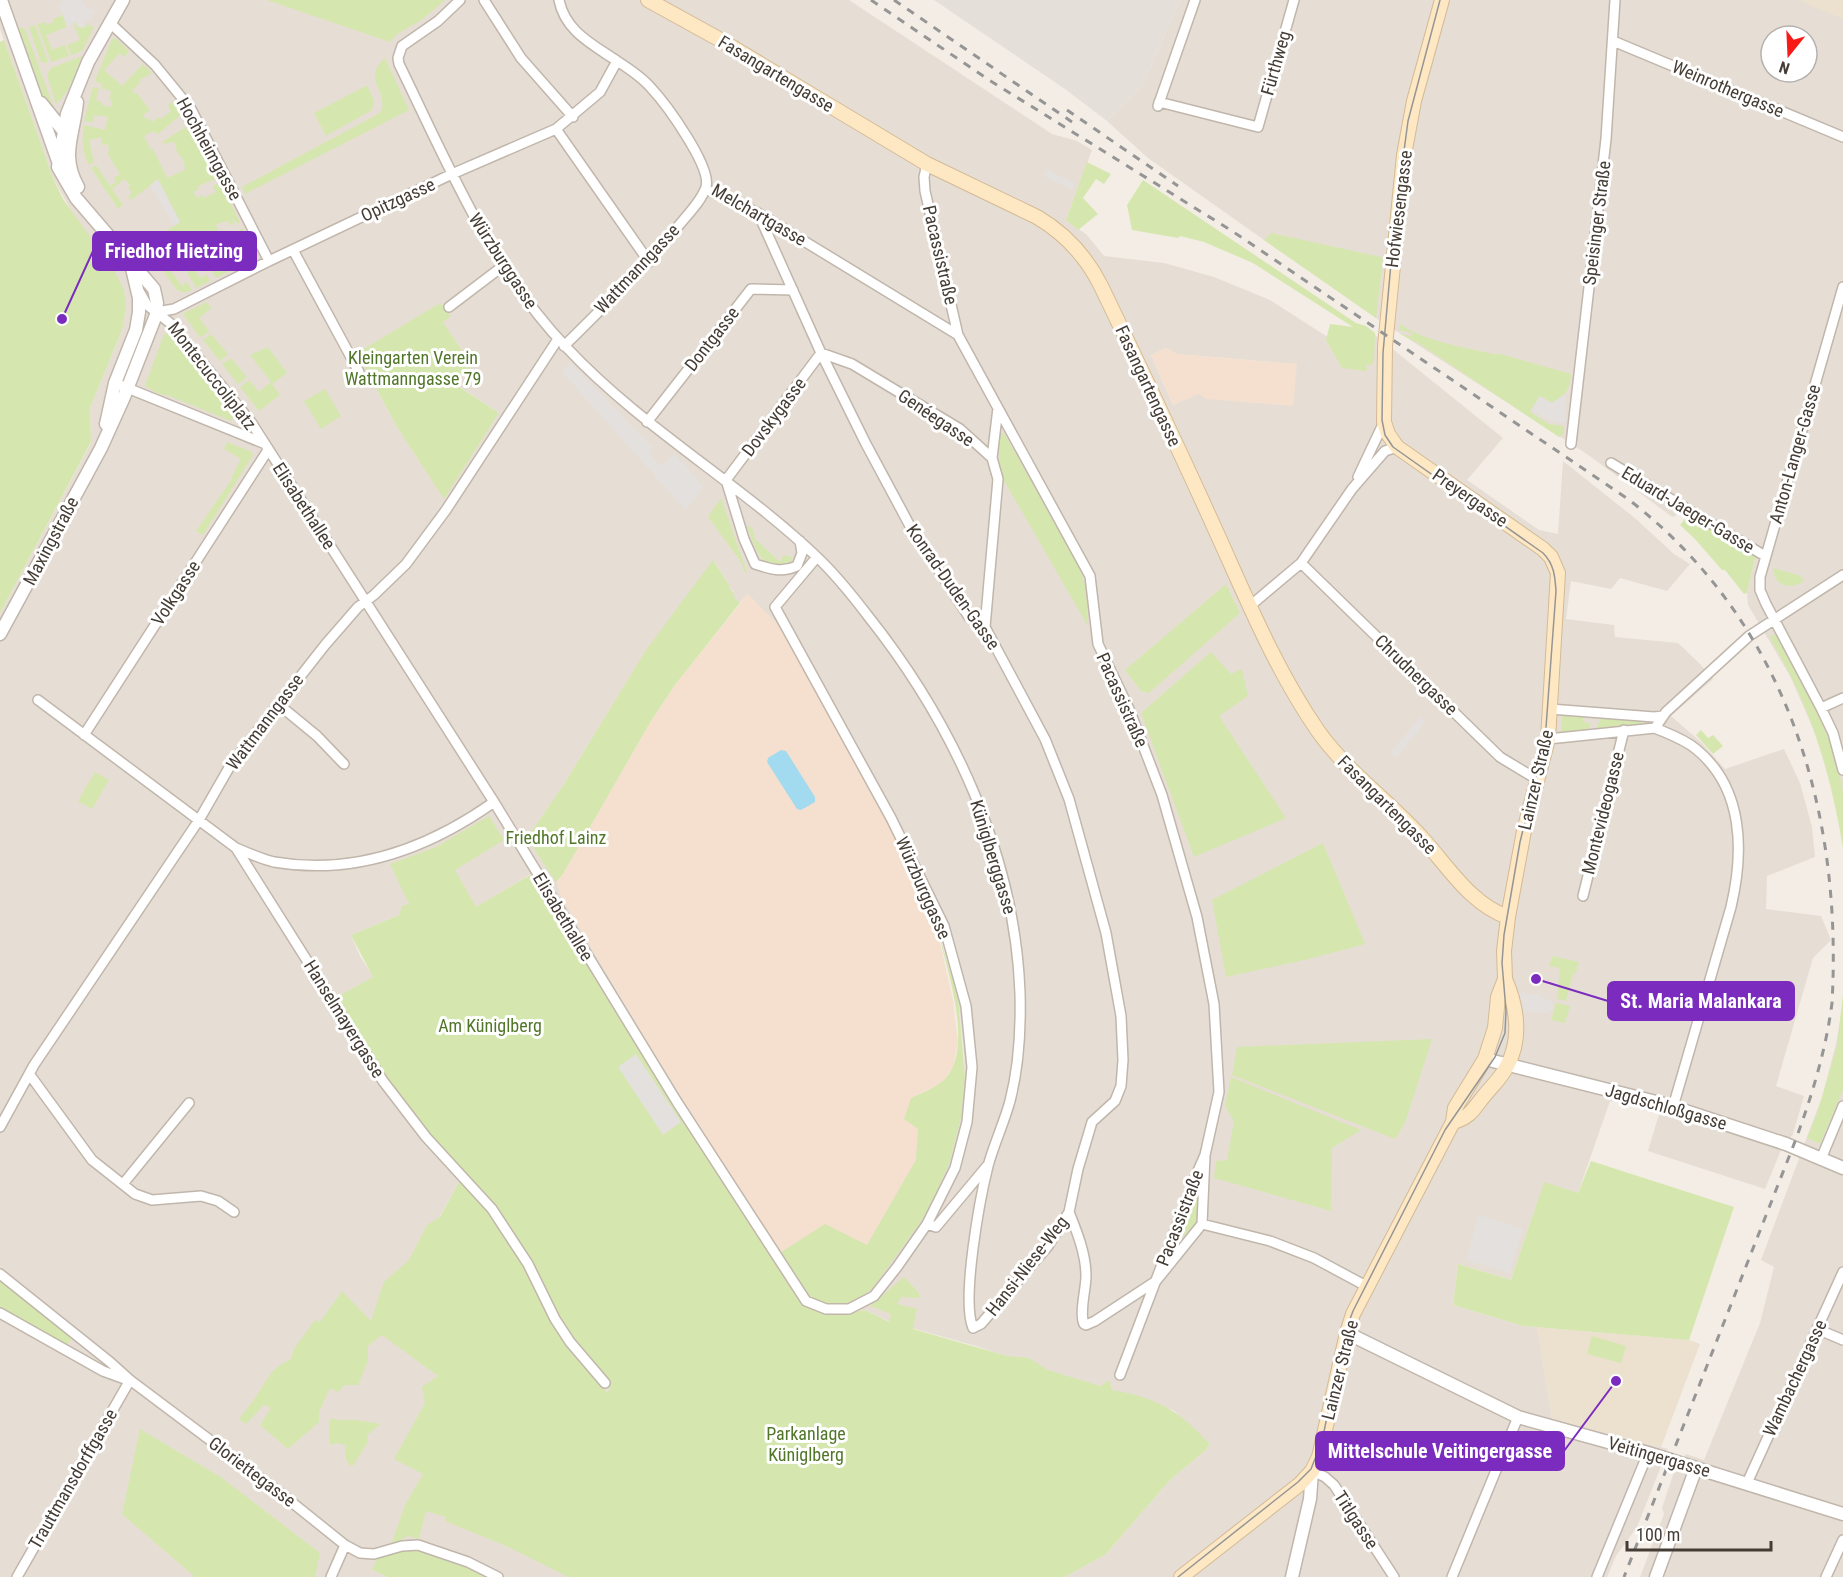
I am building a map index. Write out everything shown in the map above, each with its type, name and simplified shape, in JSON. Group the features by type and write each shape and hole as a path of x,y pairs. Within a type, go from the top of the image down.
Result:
{"main road":[{"name":"Fasangartengasse","path":"648,0 717,38 927,164 1046,223 1072,243 1089,263 1136,358 1250,606 1306,713 1335,753 1416,831 1471,892 1489,908 1508,917"},
{"name":"Hofwiesengasse","path":"1397,447 1388,434 1384,422 1385,346 1404,155 1414,101 1442,0"},
{"name":"Preyergasse","path":"1397,447 1543,549"},
{"name":"Lainzer Straße","path":"1181,1577 1300,1484 1311,1471 1324,1441 1347,1332 1353,1314 1453,1122 1455,1108 1485,1059 1495,1028 1498,997 1504,980 1504,951 1508,917 1524,831 1548,739 1558,573 1551,557 1543,549"},
{"name":"Lainzer Straße","path":"1453,1122 1466,1118 1508,1065 1513,1049 1516,1017 1513,997 1504,980"}],"street":[{"path":"1,0 3,17 33,89 60,172 76,198 154,289 157,312"},
{"path":"58,162 65,136 75,118 77,92 88,62 123,0"},
{"name":"Würzburggasse","path":"460,0 438,21 402,46 398,58 452,174 503,266 561,343 612,392 647,423 752,500 800,541"},
{"path":"484,0 521,58 573,117"},
{"name":"Melchartgasse","path":"560,0 561,10 570,26 582,38 651,87 679,122 701,165 707,183 706,189 758,213 958,335"},
{"name":"Fürthweg","path":"1195,0 1158,105 1258,127 1294,0"},
{"name":"Speisinger Straße","path":"1571,444 1606,140 1616,0"},
{"name":"Hochheimgasse","path":"109,22 155,65 191,110 269,261"},
{"name":"Weinrothergasse","path":"1612,41 1843,137"},
{"name":"Opitzgasse","path":"157,312 174,309 452,174 556,129 600,92 617,61"},
{"path":"33,89 65,136 70,174 96,219"},
{"path":"44,123 65,136"},
{"path":"556,129 649,262"},
{"name":"Pacassistraße","path":"927,164 924,177 925,191 958,335 1090,576 1098,644 1129,709 1162,795 1197,917 1214,1004 1219,1092 1205,1155 1202,1224 1156,1281"},
{"name":"Wattmanngasse","path":"0,1127 34,1065 199,820 230,766 321,650 358,607 406,564 561,343 649,262 706,189"},
{"name":"Konrad-Duden-Gasse","path":"758,213 821,353 865,442 910,526 969,617 985,627 1045,739 1069,799 1106,933 1121,1016 1123,1060 1121,1086 1114,1101 1092,1122 1078,1169 1069,1212"},
{"path":"292,250 359,372"},
{"path":"130,263 136,285"},
{"path":"449,307 503,266"},
{"name":"Montecuccoliplatz","path":"136,285 147,305 167,318 251,422 265,446"},
{"name":"Montecuccoliplatz","path":"121,386 139,312 136,285"},
{"name":"Anton-Langer-Gasse","path":"1843,287 1760,577 1760,590 1833,732 1843,770"},
{"name":"Dontgasse","path":"647,423 751,289 793,290"},
{"name":"Montecuccoliplatz","path":"136,330 157,312"},
{"name":"Montecuccoliplatz","path":"121,386 157,312"},
{"name":"Genéegasse","path":"821,353 852,364 960,429 992,458 998,478 985,627"},
{"name":"Dovskygasse","path":"726,480 821,353"},
{"name":"Montecuccoliplatz","path":"121,386 265,446"},
{"name":"Maxingstraße","path":"0,634 101,448 121,386"},
{"path":"992,458 998,408"},
{"name":"Hofwiesengasse","path":"1352,489 1384,422"},
{"name":"Elisabethallee","path":"265,446 494,802 671,1093 806,1301"},
{"name":"Volkgasse","path":"84,735 265,446"},
{"name":"Hofwiesengasse","path":"1250,606 1301,563 1352,489 1385,451 1397,447"},
{"name":"Eduard-Jaeger-Gasse","path":"1611,463 1765,556"},
{"path":"726,480 744,539 755,564 770,570 797,566 802,553 800,541"},
{"path":"800,541 818,557"},
{"name":"Würzburggasse","path":"806,1301 826,1309 849,1309 862,1304 874,1296 927,1224 955,1168 967,1122 972,1067 966,1006 940,916 886,807 775,607 818,557"},
{"name":"Küniglberggasse","path":"818,557 890,643 919,687 974,793 1001,870 1018,954 1021,1024 1010,1101 989,1164"},
{"name":"Chrudnergasse","path":"1301,563 1500,757 1538,780"},
{"path":"1655,728 1662,716 1749,636 1843,575"},
{"path":"1821,708 1843,698"},
{"name":"Hanselmayergasse","path":"38,700 236,848 383,1081 426,1137 492,1209 528,1264 555,1319 570,1342 605,1383"},
{"path":"278,704 316,736 344,764"},
{"path":"1550,709 1662,716"},
{"path":"1644,729 1646,716"},
{"path":"1548,739 1655,728 1697,749 1722,782 1732,806 1740,842 1738,876 1673,1107"},
{"name":"Montevideogasse","path":"1583,896 1624,730"},
{"path":"236,848 274,862 319,866 350,863 408,850 434,839 463,824 494,802"},
{"name":"Jagdschloßgasse","path":"1485,1059 1673,1107 1786,1144 1843,1168"},
{"path":"30,1075 92,1160 135,1194 152,1200 201,1196 218,1201 234,1212"},
{"path":"123,1184 189,1103"},
{"path":"1821,1159 1843,1106"},
{"name":"Pacassistraße","path":"1120,1375 1205,1155"},
{"path":"927,1224 936,1227 989,1164"},
{"name":"Hansi-Niese-Weg","path":"989,1164 976,1230 970,1284 970,1320 973,1328 981,1324 1020,1280 1048,1246 1069,1212"},
{"name":"Hansi-Niese-Weg","path":"1069,1212 1085,1258 1086,1288 1082,1318 1084,1324 1095,1321 1156,1281"},
{"path":"1202,1224 1270,1241 1314,1258 1368,1287"},
{"name":"Wambachergasse","path":"1747,1483 1843,1272"},
{"name":"Gloriettegasse","path":"0,1274 130,1380 279,1492 345,1545"},
{"name":"Gloriettegasse","path":"0,1313 103,1371 130,1380"},
{"path":"1817,1329 1843,1341"},
{"name":"Veitingergasse","path":"1347,1332 1518,1417 1648,1453 1843,1514"},
{"path":"69,1352 79,1337"},
{"name":"Trauttmansdorffgasse","path":"17,1577 130,1380"},
{"path":"1452,1577 1518,1417"},
{"path":"1598,1577 1648,1453"},
{"path":"1656,1577 1696,1468"},
{"path":"1292,1577 1310,1499 1311,1471"},
{"name":"Titlgasse","path":"1311,1471 1325,1477 1334,1485 1394,1577"},
{"path":"1826,1577 1843,1540"},
{"path":"331,1577 345,1545 360,1553 374,1554 402,1546 418,1545 468,1562 498,1577"}],"shaded area":[{"path":"0,0 849,0 1052,134 1077,141 1092,150 1066,220 1087,235 1104,256 1164,263 1214,277 1270,300 1326,336 1373,341 1374,334 1503,438 1467,480 1539,530 1558,534 1563,461 1636,519 1674,554 1690,564 1667,591 1620,578 1611,589 1571,581 1566,619 1614,625 1615,637 1678,643 1713,679 1671,716 1702,743 1725,769 1784,749 1800,783 1812,827 1815,857 1767,876 1766,909 1821,916 1831,940 1813,958 1776,1086 1804,1096 1793,1134 1781,1150 1765,1189 1648,1151 1659,1114 1610,1101 1578,1193 1544,1183 1511,1280 1458,1264 1453,1305 1523,1326 1537,1327 1552,1419 1668,1449 1637,1527 1616,1556 1607,1577 1065,1577 1106,1554 1170,1480 1210,1444 1173,1410 1112,1390 1106,1384 1100,1386 1083,1382 976,1346 890,1322 865,1310 844,1314 823,1312 800,1301 529,875 477,907 404,890 409,904 399,915 351,935 361,958 374,977 333,999 493,1208 614,1392 674,1321 613,1399 569,1343 460,1180 377,1331 750,1577 491,1577 372,1570 388,1577 0,1577 0,613 91,443 90,408 122,330 126,309 53,178 0,29","holes":["437,305 438,315 472,366 452,382 499,413 444,498 397,427 378,392 414,320","1166,348 1177,354 1296,364 1293,405 1199,393 1173,405 1151,355","714,561 730,586 729,588 734,592 733,597 740,603 747,595 932,908 958,996 965,1077 749,1206 633,1018 561,896 557,881 527,838 564,784 646,651"]},
{"path":"65,0 81,0 87,8 94,11 90,20 86,18 84,22 86,28 78,27 75,22 67,27 59,4"},
{"path":"934,0 1180,0 1142,86 1107,121 1065,89"},
{"path":"1180,0 1843,0 1843,835 1835,793 1816,735 1790,676 1748,605 1747,593 1756,555 1696,518 1685,519 1678,513 1674,517 1671,516 1587,454 1376,318 1264,240 1148,158 1107,121 1142,86"},
{"path":"1798,0 1843,0 1843,19"},
{"path":"1046,169 1075,183 1072,190 1043,176"},
{"path":"158,179 180,222 174,226 150,185"},
{"path":"1166,348 1177,354 1297,364 1293,406 1206,399 1199,394 1173,405 1151,355"},
{"path":"571,363 653,448 648,453 661,466 675,454 703,487 686,510 562,372"},
{"path":"1565,394 1565,423 1551,421 1531,410 1540,396 1552,403"},
{"path":"748,594 783,630 815,685 932,908 953,1000 958,1042 953,1067 944,1080 935,1087 911,1098 918,1129 916,1160 867,1245 778,1254 633,1018 561,896 557,881 651,721 675,685"},
{"path":"1420,717 1426,721 1396,758 1390,753"},
{"path":"1520,993 1541,995 1541,998 1551,1000 1552,1010 1546,1013 1520,1011"},
{"path":"1843,1004 1843,1577 1640,1577 1664,1514 1662,1508 1674,1472 1686,1454 1704,1460 1760,1323 1774,1267 1761,1260 1822,1097 1836,1044"},
{"path":"636,1054 681,1122 663,1135 618,1067"},
{"path":"1479,1215 1523,1229 1509,1273 1466,1260"},
{"path":"1537,1327 1689,1340 1700,1344 1661,1447 1552,1419"}],"green space":[{"path":"267,0 445,0 423,19 397,34 390,42"},
{"path":"63,15 67,27 46,35 52,50 65,45 69,56 51,62 37,24 45,22 46,25"},
{"path":"75,21 94,27 82,51 71,55 67,45 80,40"},
{"path":"35,25 47,63 41,62 29,27"},
{"path":"21,27 25,29 57,116 43,101 40,94 42,92 19,29"},
{"path":"115,38 129,51 124,57 120,53 104,70 122,86 143,64 152,73 140,80 140,83 132,90 150,110 143,115 146,119 153,122 159,117 161,119 171,111 168,105 173,101 182,114 158,134 153,131 144,136 167,178 185,170 184,161 177,152 175,143 162,142 189,125 218,178 198,186 199,189 193,192 197,198 202,195 204,198 216,192 213,186 220,182 240,222 237,224 234,219 232,220 234,224 230,225 228,221 216,224 220,236 224,240 243,228 248,238 240,241 239,239 224,249 230,261 244,254 242,249 252,245 257,254 254,259 216,278 206,255 192,262 200,278 207,275 210,281 196,288 187,272 189,271 177,256 166,264 182,286 187,282 192,290 188,292 177,290 155,260 177,245 180,237 172,231 152,244 157,252 152,256 145,245 180,222 158,180 131,200 128,196 132,193 128,187 130,185 125,179 112,189 123,205 118,209 91,168 96,165 110,186 116,182 114,178 120,174 107,153 109,152 108,144 102,145 101,137 89,140 94,162 89,165 85,156 84,125 105,130 108,117 94,115 93,122 84,121 93,87 99,88 96,100 102,102 102,105 111,107 112,101 109,100 111,91 101,88 102,84 95,81 112,39"},
{"path":"4,40 53,178 63,199 115,271 124,290 126,309 122,330 90,408 91,442 0,613 0,42"},
{"path":"82,56 69,88 56,104 47,75 51,68"},
{"path":"385,58 409,110 245,194 242,187 380,113 382,99 375,80 375,73"},
{"path":"366,86 374,101 372,110 326,136 314,113"},
{"path":"1087,162 1111,174 1104,184 1096,179 1083,198 1098,214 1078,230 1066,220"},
{"path":"1143,180 1356,323 1366,326 1375,333 1372,365 1366,365 1367,371 1342,368 1326,340 1330,324 1353,327 1253,263 1204,242 1180,236 1178,238 1132,230 1127,205"},
{"path":"1271,233 1381,257 1383,259 1376,318 1264,240"},
{"path":"207,302 211,308 199,318 209,331 200,338 184,313"},
{"name":"Kleingarten Verein Wattmanngasse 79","path":"440,303 451,316 443,322 472,366 453,383 499,413 444,499 397,427 357,353"},
{"path":"1400,324 1433,340 1496,355 1497,353 1571,374 1564,394 1552,403 1540,396 1530,412 1549,424 1564,426 1564,433 1559,437 1418,343 1400,334 1411,336 1412,333 1399,330"},
{"path":"169,333 193,363 201,364 206,379 235,415 231,421 167,395 159,394 145,386 164,334"},
{"path":"211,334 228,354 220,361 203,340"},
{"path":"268,347 287,373 272,384 280,395 259,411 240,387 249,380 259,392 271,382 250,355"},
{"path":"231,358 247,377 238,384 222,364"},
{"path":"325,389 341,416 321,429 304,401"},
{"path":"1004,433 1081,570 1086,589 1088,626 1003,479 999,459 1000,434"},
{"path":"227,442 252,452 253,455 203,535 196,531 232,479 241,459 224,449"},
{"path":"721,498 747,572 745,573 741,562 708,517"},
{"path":"1696,518 1756,555 1747,593 1744,594 1725,570 1722,570 1680,525 1685,519"},
{"path":"748,525 753,530 755,539 778,560 781,561 783,555 793,557 790,563 773,566 766,563 753,542"},
{"name":"Friedhof Lainz","path":"713,560 734,593 734,597 740,603 675,685 651,721 563,874 555,881 527,838 564,784 646,650"},
{"path":"1773,568 1801,576 1804,581 1789,586 1784,585 1776,579"},
{"path":"1226,584 1240,613 1149,693 1141,691 1125,670"},
{"path":"1776,635 1801,683 1804,682 1832,750 1843,792 1843,848 1826,768 1818,742 1798,691 1772,642 1770,636"},
{"path":"1211,652 1231,674 1242,669 1248,696 1219,716 1286,818 1194,857 1141,713"},
{"path":"1562,713 1583,714 1583,721 1591,724 1588,730 1561,732"},
{"path":"1602,715 1642,721 1640,725 1596,729"},
{"path":"1701,730 1708,738 1713,735 1723,746 1713,754 1696,735"},
{"path":"95,772 109,780 92,809 78,801"},
{"path":"489,816 504,840 455,870 476,907 530,875 568,931 800,1300 823,1312 844,1314 865,1310 889,1322 891,1314 870,1306 904,1277 919,1293 919,1298 901,1297 897,1304 917,1309 913,1329 1007,1356 1029,1358 1048,1370 1100,1386 1109,1380 1112,1390 1142,1397 1166,1407 1188,1422 1210,1444 1170,1480 1106,1554 1065,1577 568,1577 506,1546 445,1521 446,1517 426,1511 419,1539 408,1536 391,1545 405,1505 423,1474 394,1459 425,1403 422,1387 438,1376 382,1335 368,1346 368,1361 358,1385 345,1385 338,1392 330,1388 319,1412 319,1422 288,1449 260,1425 271,1408 264,1405 246,1424 239,1419 271,1374 291,1359 294,1349 315,1320 320,1322 342,1291 371,1321 384,1282 409,1260 427,1225 440,1217 460,1180 489,1211 525,1265 569,1343 607,1392 611,1389 572,1342 493,1208 427,1136 384,1081 333,999 373,977 351,935 399,915 402,906 409,904 390,864 436,847"},
{"path":"1323,843 1365,944 1226,977 1212,900"},
{"path":"938,932 958,996 965,1077 961,1117 950,1161 920,1223 871,1290 848,1304 825,1306 806,1299 778,1254 825,1224 867,1245 916,1160 918,1129 904,1119 911,1098 944,1080 953,1066 957,1049 956,1009"},
{"path":"1552,956 1579,962 1576,973 1573,973 1566,1001 1557,999 1560,968 1549,966"},
{"path":"1843,994 1843,1090 1820,1144 1807,1138 1818,1111 1837,1046"},
{"path":"1556,1003 1570,1006 1565,1023 1551,1020"},
{"path":"1432,1039 1405,1123 1395,1139 1232,1075 1237,1047"},
{"path":"1231,1077 1361,1130 1332,1148 1331,1211 1214,1178 1216,1161 1227,1160 1234,1121 1225,1106"},
{"path":"1591,1161 1734,1207 1689,1340 1523,1326 1453,1305 1458,1264 1511,1280 1544,1182 1578,1193"},
{"path":"1196,1184 1199,1186 1197,1221 1175,1246 1173,1243"},
{"path":"0,1281 72,1337 67,1346 0,1308"},
{"path":"1592,1336 1626,1346 1621,1363 1587,1354"},
{"path":"332,1418 381,1424 367,1435 368,1442 353,1466 349,1465 346,1459 345,1445 337,1443 330,1445 329,1421"},
{"path":"140,1429 222,1478 320,1553 315,1577 195,1577 122,1514"},
{"path":"408,1548 440,1555 491,1577 388,1577 372,1570 377,1559"}],"water":[{"path":"781,750 786,751 815,797 815,802 801,810 797,809 767,762 768,758"}],"tram line":[{"path":"1178,1577 1298,1482 1311,1469 1322,1441 1344,1335 1353,1311 1445,1130 1495,1057 1505,1033 1506,1010 1502,963 1504,935 1520,842 1545,741 1556,591 1554,575 1550,561 1543,553 1393,447 1385,435 1382,420 1383,353 1395,218 1408,121 1440,0"}],"railway":[{"path":"871,0 989,80 1232,231 1628,499 1682,547 1728,601 1764,660 1793,723 1814,790 1827,859 1833,930 1832,1003 1826,1038 1808,1106 1624,1577"},
{"path":"894,0 1072,122"},
{"path":"1067,110 1178,186"}],"place":[{"name":"Friedhof Hietzing","path":"62,319"},
{"name":"St. Maria Malankara","path":"1536,979"},
{"name":"Mittelschule Veitingergasse","path":"1616,1381"}],"park label":[{"name":"Am Küniglberg","path":"490,1026"},
{"name":"Parkanlage Küniglberg","path":"806,1444"}]}
